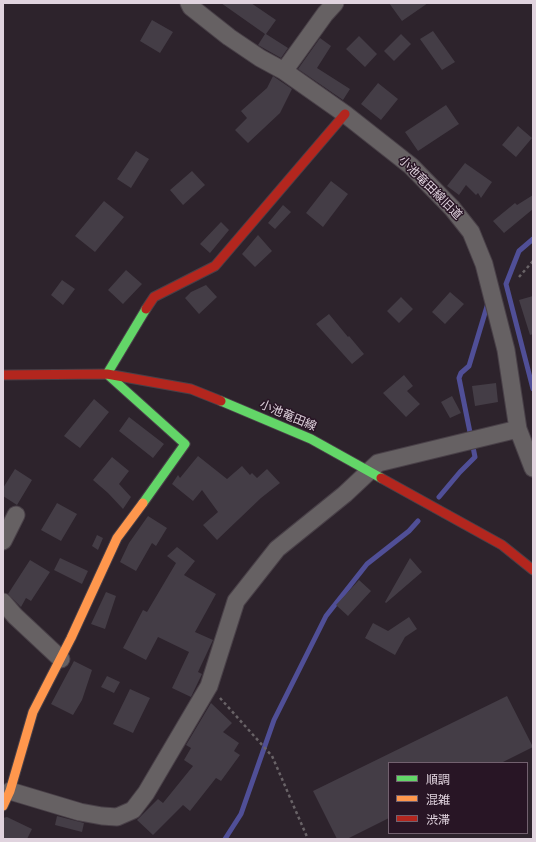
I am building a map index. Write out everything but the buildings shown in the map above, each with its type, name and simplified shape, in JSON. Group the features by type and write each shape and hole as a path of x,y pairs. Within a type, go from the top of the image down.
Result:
{"street":[{"name":"小池竜田線旧道","path":"189,3 191,7 229,37 260,58 284,71 345,114 411,166 452,208 471,232 484,264 506,350 518,430 533,468"},
{"path":"284,71 325,14 335,3"},
{"path":"345,114 215,266 154,297 106,374 185,444 117,538 61,659 33,712 6,799 102,816 117,817 133,810 146,793 209,686 236,601 277,549 345,494 378,463 518,430"},
{"name":"小池竜田線","path":"3,375 106,374 191,389 311,439 502,545 533,570"},
{"path":"3,541 16,515"},
{"path":"3,602 15,616 61,659"}],"path":[{"path":"519,277 533,261"},
{"path":"209,686 272,756 308,839"}],"waterway":[{"path":"533,239 519,251 506,284 533,389"},
{"path":"439,497 475,457 459,378 461,373 469,366 488,303"},
{"path":"225,839 241,814 274,720 326,616 367,564 409,531 418,521"}],"traffic: fast":[{"path":"143,503 185,444 107,374 146,309"},
{"path":"221,401 311,439 381,478"}],"traffic: slow":[{"path":"3,806 10,791 33,712 71,638 117,538 143,503"}],"traffic: jam":[{"path":"146,309 154,297 215,266 345,114"},
{"path":"3,375 107,374 191,389 221,401"},
{"path":"381,478 502,545 533,570"}]}
